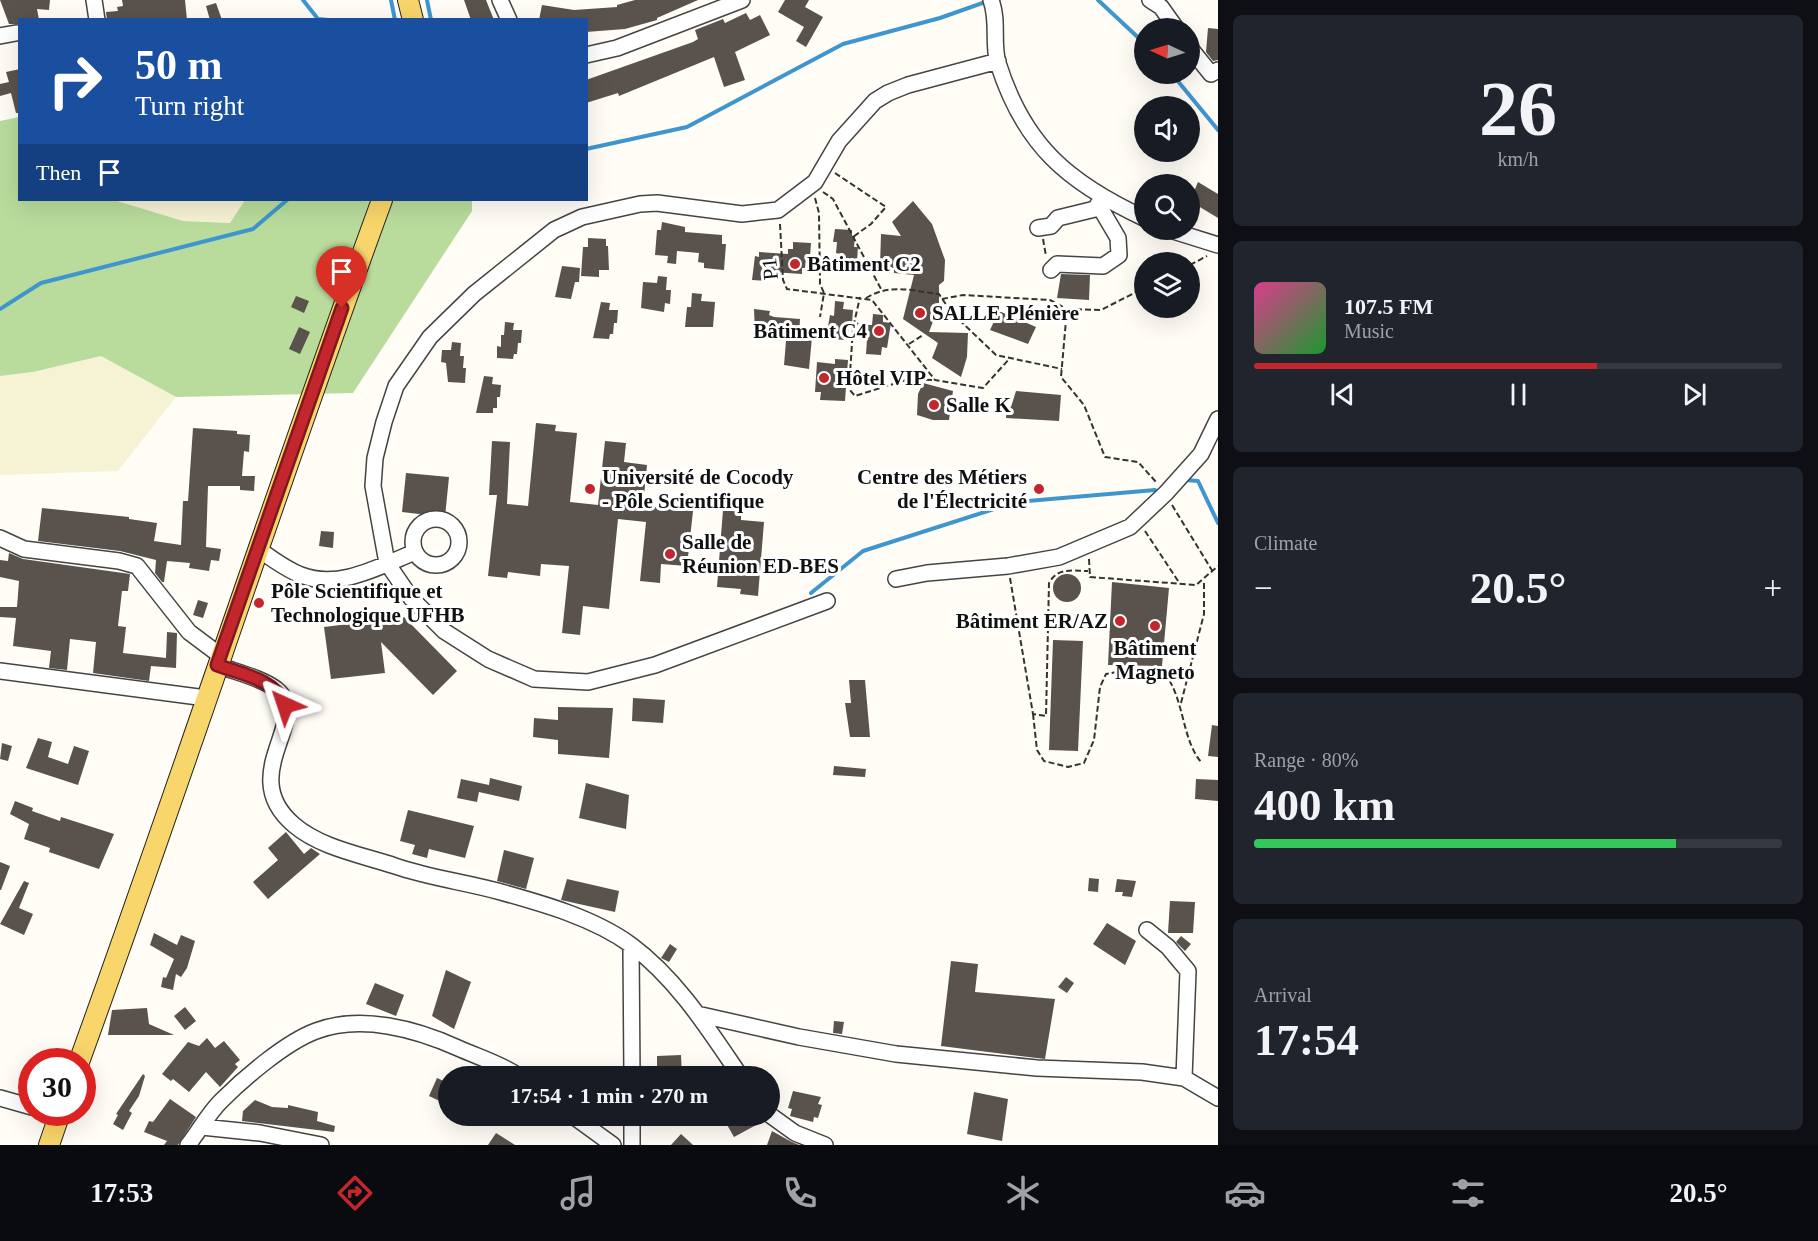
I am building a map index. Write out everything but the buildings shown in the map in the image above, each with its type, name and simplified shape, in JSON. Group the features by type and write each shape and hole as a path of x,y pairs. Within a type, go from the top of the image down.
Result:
{"main road":[{"path":"408,0 412,18"},
{"path":"84,1048 131,920 257,549 382,201"},
{"path":"49,1145 54,1126"}],"street":[{"path":"94,0 97,18"},
{"path":"500,0 508,18"},
{"path":"588,55 617,48 742,0"},
{"path":"991,0 997,16 998,61 1011,98 1032,134 1066,173 1100,201 1134,214"},
{"path":"1158,2 1169,18"},
{"path":"0,36 16,33"},
{"path":"827,600 655,665 588,682 534,679 488,659 444,631 411,598 387,563 373,486 375,458 384,422 396,386 430,337 474,294 554,230 582,217 626,206 657,203 742,214 778,210 812,185 840,141 861,114 888,93 998,61"},
{"path":"1200,61 1210,74 1218,70"},
{"path":"1042,227 1058,218 1095,209 1100,201"},
{"path":"1051,270 1057,264 1103,266 1119,255 1118,237 1100,201"},
{"path":"1192,240 1213,250"},
{"path":"896,579 927,573 1008,566 1059,557 1130,527 1166,493 1201,453 1218,419"},
{"path":"0,538 24,549 119,561 137,566 189,632 219,660 268,684 282,697 287,717 275,753 269,783 277,806 296,827 321,841 424,876 498,891 548,906 609,932 631,946 687,1000 733,1066"},
{"path":"257,549 299,574 320,580 344,579 416,552"},
{"path":"0,671 206,698"},
{"path":"1147,930 1168,946 1188,971 1184,1078"},
{"path":"631,946 632,1066"},
{"path":"697,1014 799,1037 896,1054 1037,1068 1142,1072 1184,1078 1218,1098"},
{"path":"188,1145 221,1101 290,1046 315,1031 341,1025 394,1026 431,1036 496,1066"},
{"path":"0,1098 18,1103"},
{"path":"780,1122 795,1133 825,1145"},
{"path":"586,1126 612,1145"},
{"path":"632,1126 632,1145"},
{"path":"202,1127 321,1145"}],"path":[{"path":"825,167 886,207 871,224 853,237"},
{"path":"812,185 833,199 881,289"},
{"path":"812,185 819,213 820,272 824,293 820,317"},
{"name":"P1","path":"778,210 783,280 787,289 824,293"},
{"path":"1042,227 1041,243 1051,270"},
{"path":"1200,259 1213,250"},
{"path":"810,270 820,272"},
{"path":"866,298 881,289 912,289 939,294 951,312 996,355 1062,369"},
{"path":"824,293 872,300 909,344 935,380"},
{"path":"942,299 963,295 1050,300 1067,309 1101,310 1134,293"},
{"path":"860,297 854,328 849,389 855,396 909,378 983,388 1010,358"},
{"path":"1067,309 1061,377 1084,405 1105,457 1138,462 1166,493 1213,572"},
{"path":"854,328 858,323"},
{"path":"909,344 923,335"},
{"path":"1138,521 1181,584"},
{"path":"1008,566 1037,750 1044,761 1068,767 1084,763 1094,740 1100,687 1106,674 1127,670 1163,671 1181,703 1192,744 1201,762"},
{"path":"1033,714 1046,716 1048,595 1049,583 1054,574 1060,571 1088,571 1090,577 1196,585 1218,566"},
{"path":"1181,703 1204,614 1204,579"}],"shaded area":[{"path":"117,201 244,201 230,223 183,221"},
{"path":"101,356 176,397 118,471 0,475 0,376 33,372"}],"green space":[{"path":"18,117 18,201 117,201 183,221 230,223 244,201 472,201 472,211 353,393 176,397 101,356 33,372 0,376 0,121"}],"waterway":[{"path":"303,0 317,18"},
{"path":"391,0 395,18"},
{"path":"427,0 431,18"},
{"path":"1098,0 1134,34"},
{"path":"588,149 687,127 843,44 940,18 988,1"},
{"path":"1180,84 1218,130"},
{"path":"0,309 41,283 253,229 286,201"},
{"path":"1185,480 1198,481 1218,523"},
{"path":"811,593 863,551 1016,502 1155,490"}],"place":[{"name":"Bâtiment C2","path":"795,264"},
{"name":"SALLE Plénière","path":"920,313"},
{"name":"Bâtiment C4","path":"879,331"},
{"name":"Hôtel VIP","path":"824,378"},
{"name":"Salle K","path":"934,405"},
{"name":"Université de Cocody - Pôle Scientifique","path":"590,489"},
{"name":"Centre des Métiers de l'Électricité","path":"1039,489"},
{"name":"Salle de Réunion ED-BES","path":"670,554"},
{"name":"Pôle Scientifique et Technologique UFHB","path":"259,603"},
{"name":"Bâtiment ER/AZ","path":"1120,621"},
{"name":"Bâtiment Magneto","path":"1155,626"}],"route":[{"path":"285,705 277,690 268,684 217,665 342,308"}]}
